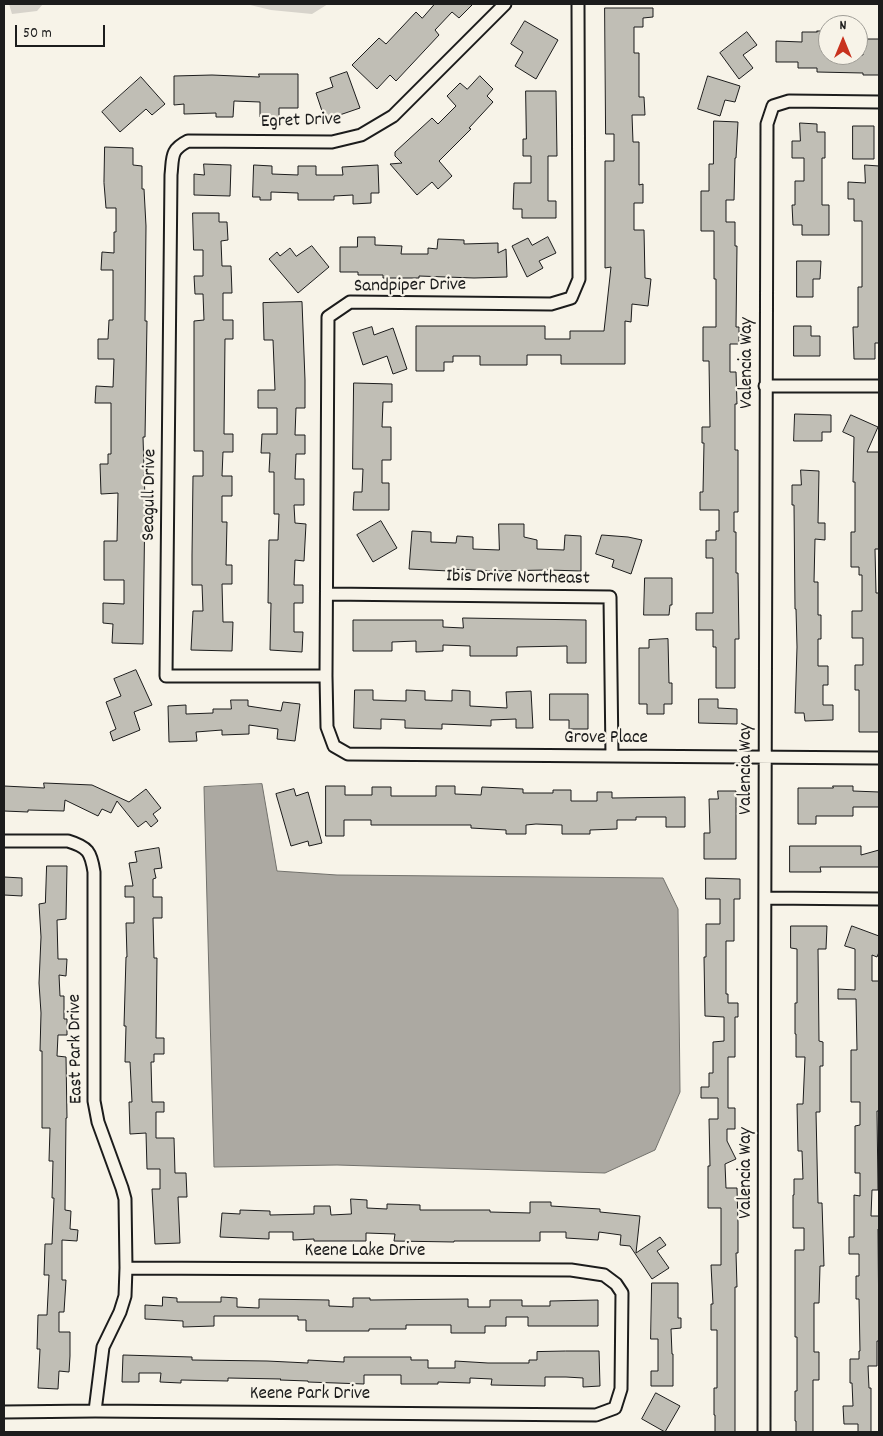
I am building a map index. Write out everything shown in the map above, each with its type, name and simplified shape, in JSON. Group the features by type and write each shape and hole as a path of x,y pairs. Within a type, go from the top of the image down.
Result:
{"street":[{"name":"Egret Drive","path":"173,156 177,147 188,141 332,142 361,135 393,116 505,4"},
{"name":"Sandpiper Drive","path":"334,746 327,727 326,676 328,317 350,302 551,304 571,298 579,278 578,4"},
{"name":"Valencia Way","path":"764,1432 764,758 767,124 773,106 789,101 879,102"},
{"name":"Seagull Drive","path":"173,156 166,676 326,676"},
{"path":"765,386 879,386"},
{"name":"Ibis Drive Northeast","path":"327,594 610,598 612,756"},
{"name":"Grove Place","path":"334,746 348,754 879,758"},
{"name":"East Park Drive","path":"4,841 68,841 78,844 89,851 93,861 94,1101 98,1122 125,1199 126,1268 125,1296 120,1312 103,1347 95,1411"},
{"path":"765,898 879,899"},
{"name":"Keene Lake Drive","path":"126,1268 571,1270 604,1275 616,1284 622,1292 621,1389 615,1408"},
{"name":"Keene Park Drive","path":"4,1412 596,1415 615,1408"}],"shaded area":[{"path":"9,4 43,4 37,11 12,14"},
{"path":"246,4 328,4 312,14 271,10"},
{"path":"262,784 277,871 337,875 663,878 678,909 680,1092 655,1150 605,1173 337,1165 214,1167 204,787"}],"building":[{"path":"435,4 473,4 459,18 452,12 435,30 439,35 396,81 390,75 377,89 352,65 379,38 386,44 416,12 422,18"},
{"path":"605,8 653,8 653,17 643,18 643,27 634,27 634,53 639,53 639,97 644,97 645,115 632,115 633,142 639,142 639,185 643,184 643,203 634,203 634,230 644,230 645,278 651,279 648,306 632,304 631,322 625,321 625,364 561,364 561,355 527,355 527,365 480,365 480,356 453,356 453,362 444,362 444,371 416,371 416,326 545,326 545,339 570,339 570,331 604,331 611,267 605,268 605,161 614,161 614,134 606,134"},
{"path":"525,21 558,40 536,79 515,66 523,52 511,44"},
{"path":"747,32 757,45 743,55 753,68 739,79 720,53"},
{"path":"802,32 817,32 818,65 868,65 868,39 879,39 879,75 817,72 817,68 798,68 798,62 776,62 776,41 802,42"},
{"path":"347,72 360,108 325,120 316,93 333,87 330,78"},
{"path":"259,74 298,74 298,108 279,108 279,117 260,117 260,102 234,101 233,117 216,117 216,113 184,114 184,104 174,105 174,76 259,77"},
{"path":"480,76 493,89 487,96 493,102 469,128 471,129 439,161 452,176 438,189 432,182 417,195 390,164 402,163 395,156 395,152 432,118 438,124 456,106 447,96 460,83 467,89"},
{"path":"708,76 740,86 735,102 725,100 720,116 698,109"},
{"path":"141,77 165,104 152,115 146,109 120,132 102,112"},
{"path":"526,91 556,91 557,156 548,156 548,201 556,201 556,218 522,218 522,209 513,209 514,183 531,183 531,156 523,156 523,139 526,139"},
{"path":"714,121 738,122 734,200 726,200 726,222 735,222 735,246 737,246 736,327 739,327 739,344 730,344 730,372 736,372 735,450 738,450 738,512 734,512 734,532 736,532 736,573 738,573 739,639 735,639 735,688 716,688 716,647 713,647 713,630 696,630 696,613 713,613 713,558 706,558 706,540 716,540 716,531 719,531 719,510 700,510 700,492 703,492 704,443 702,443 702,427 710,427 709,361 703,361 703,327 716,327 714,231 701,231 701,191 709,191 709,164 713,164"},
{"path":"800,123 817,124 817,132 825,132 825,158 822,158 822,205 829,205 829,235 802,235 802,225 793,225 792,205 795,205 795,181 804,181 804,158 792,158 792,141 800,141"},
{"path":"853,126 874,126 874,159 853,159"},
{"path":"105,147 133,148 133,165 142,166 142,189 144,189 146,226 145,321 147,321 145,437 143,437 145,500 143,644 112,643 113,624 103,623 103,603 124,604 124,580 104,580 104,541 117,541 118,493 101,494 100,464 108,464 108,454 111,454 111,403 95,403 96,386 113,387 114,359 98,359 98,339 108,339 109,320 113,320 113,270 101,270 102,252 114,253 114,232 116,232 116,208 106,208 104,183"},
{"path":"204,164 231,165 230,196 194,195 194,174 204,175"},
{"path":"254,165 272,166 272,174 298,175 298,166 316,166 316,175 343,175 342,167 378,165 379,193 371,193 371,203 353,204 353,195 334,196 334,200 298,200 298,193 271,192 271,200 260,200 260,197 253,197"},
{"path":"865,165 879,166 879,343 875,343 875,359 854,359 853,327 858,327 858,287 862,287 862,221 854,221 854,199 848,199 848,182 865,183"},
{"path":"193,213 219,213 219,222 227,222 228,240 221,241 222,266 231,266 232,293 223,293 223,320 233,320 233,339 225,339 224,434 233,434 233,452 223,452 222,476 232,476 232,496 222,496 222,522 227,522 226,565 232,565 232,584 222,584 223,622 233,622 232,651 191,650 193,611 203,611 202,585 192,585 193,476 203,476 203,451 194,451 194,321 204,320 203,294 195,294 194,276 203,276 203,250 194,250"},
{"path":"358,237 375,237 375,245 402,246 401,254 428,254 428,248 437,249 438,239 464,240 464,244 498,243 498,253 506,249 507,277 419,276 419,278 383,278 383,275 358,275 358,272 340,272 340,247 357,247"},
{"path":"548,237 556,253 539,261 543,268 527,277 512,246 528,238 532,245"},
{"path":"312,246 329,267 298,293 269,259 277,252 280,256 290,248 296,256"},
{"path":"797,261 821,261 820,279 813,279 813,297 797,297"},
{"path":"302,302 305,408 296,408 295,435 305,435 305,454 296,454 295,479 304,479 304,505 294,505 295,523 306,524 304,561 295,560 294,585 303,585 303,603 294,603 294,632 303,632 302,652 270,650 271,603 268,603 269,540 278,540 279,514 274,514 274,472 269,472 270,453 261,453 262,434 277,434 277,408 258,408 258,390 275,390 273,340 264,340 263,303"},
{"path":"794,326 811,326 811,336 820,336 820,356 794,356"},
{"path":"372,327 374,335 393,328 407,369 393,374 387,356 363,365 353,333"},
{"path":"354,383 392,384 392,402 383,402 382,427 391,427 391,460 382,460 382,483 389,483 389,510 353,510 354,492 362,492 363,469 353,469"},
{"path":"795,414 831,415 831,432 822,432 822,441 794,441"},
{"path":"851,415 878,427 867,452 879,452 879,549 875,549 876,593 879,593 879,732 859,732 859,690 855,690 855,665 863,665 863,638 852,638 852,611 862,611 862,575 859,575 859,567 851,567 851,532 855,532 854,437 843,432"},
{"path":"801,470 819,471 818,523 825,523 825,540 815,539 814,582 818,582 818,615 821,615 821,639 818,639 818,666 828,666 828,685 823,685 823,705 833,705 833,720 805,721 804,713 795,713 797,647 792,485 801,485"},
{"path":"381,521 397,548 373,562 357,535"},
{"path":"499,524 524,524 524,537 537,540 537,549 564,550 565,535 581,536 581,571 449,569 449,571 409,569 412,531 431,532 431,542 456,543 457,536 473,537 473,549 499,550"},
{"path":"602,535 642,540 631,574 612,567 614,560 596,554"},
{"path":"645,578 672,578 672,605 670,605 669,615 644,615"},
{"path":"463,618 586,620 586,663 567,663 567,646 517,647 517,656 470,656 470,646 443,645 443,651 416,652 416,641 392,642 392,651 353,651 353,620 443,620 443,627 463,628"},
{"path":"668,639 669,683 672,683 672,704 664,704 664,714 647,714 647,704 639,704 639,648 649,648 649,640"},
{"path":"136,670 152,705 134,712 140,730 113,741 110,732 116,729 106,702 121,696 114,679"},
{"path":"355,690 373,690 373,700 406,701 406,690 425,691 425,700 452,701 452,690 470,691 470,706 507,708 506,692 531,691 533,728 516,728 516,719 491,720 491,726 442,724 442,729 405,728 405,720 381,719 381,729 354,728"},
{"path":"550,694 588,694 588,729 569,729 569,720 550,720"},
{"path":"699,699 718,699 718,708 737,709 737,724 699,723"},
{"path":"231,700 248,700 248,706 281,711 283,702 300,704 295,741 277,739 278,729 249,725 249,734 222,735 222,730 196,732 197,741 169,742 168,706 186,705 186,714 213,713 213,709 231,709"},
{"path":"44,783 92,785 129,802 146,789 161,808 153,814 158,821 151,827 146,821 138,827 117,801 111,813 102,809 98,816 65,800 64,811 4,811 4,786 44,788"},
{"path":"326,786 345,786 345,795 372,795 372,787 391,787 391,796 436,796 436,786 455,786 455,794 481,795 482,787 523,789 523,793 553,793 553,790 571,790 571,801 597,801 597,792 612,792 612,798 685,797 685,827 666,827 666,817 636,817 636,820 617,820 617,829 590,830 590,834 562,834 562,825 536,824 526,825 526,834 506,834 506,830 471,828 471,825 371,825 371,820 344,820 344,836 326,836"},
{"path":"833,786 853,786 853,791 879,792 879,807 853,807 853,816 816,816 816,824 798,824 798,788 833,788"},
{"path":"294,789 296,796 308,792 322,843 309,846 308,841 291,846 276,794"},
{"path":"718,791 736,791 736,859 704,859 704,833 710,833 709,799 718,799"},
{"path":"790,846 861,846 861,855 879,850 879,867 820,867 821,872 790,872"},
{"path":"159,848 162,868 154,869 156,878 153,879 153,897 162,897 162,918 153,918 154,958 157,958 156,1038 164,1038 164,1054 154,1054 154,1062 151,1062 152,1102 164,1102 164,1112 156,1112 156,1138 174,1138 175,1173 186,1173 187,1197 178,1197 180,1243 155,1244 152,1189 160,1189 160,1169 147,1169 146,1133 130,1134 129,1102 132,1102 130,1062 125,1062 126,1026 124,1026 127,957 126,923 134,923 134,897 125,897 125,886 133,886 129,863 137,862 135,852"},
{"path":"47,866 67,866 66,919 57,920 58,959 67,959 66,976 59,975 60,996 64,996 64,1019 67,1019 67,1035 58,1035 57,1056 66,1057 65,1210 71,1211 70,1229 78,1230 77,1241 62,1240 62,1280 66,1280 64,1312 59,1312 59,1332 70,1332 70,1356 69,1372 59,1371 58,1389 38,1388 40,1349 37,1349 38,1315 47,1315 49,1275 44,1275 45,1244 52,1244 54,1198 52,1198 53,1161 49,1161 50,1128 42,1128 42,1051 40,1051 41,1013 39,983 41,937 39,904 45,903"},
{"path":"4,877 22,878 22,896 4,895"},
{"path":"706,878 740,879 740,899 734,899 734,941 726,941 726,994 728,994 728,1003 738,1003 738,1017 735,1017 735,1057 728,1057 728,1108 735,1108 735,1129 727,1129 727,1141 736,1159 725,1164 726,1188 737,1188 738,1253 736,1253 737,1287 735,1287 735,1432 715,1432 714,1415 714,1388 717,1388 717,1330 711,1330 711,1304 713,1304 711,1265 721,1265 721,1208 708,1208 708,1166 710,1166 709,1119 718,1119 718,1098 701,1098 701,1087 709,1087 709,1073 713,1073 713,1042 724,1041 724,1017 705,1016 704,957 706,957 706,924 720,924 720,899 706,899"},
{"path":"791,926 827,926 826,949 818,949 819,1041 823,1042 823,1066 820,1066 820,1112 816,1112 818,1203 822,1203 824,1266 820,1266 819,1303 814,1303 814,1352 819,1352 819,1380 813,1380 813,1432 796,1432 795,1421 797,1337 795,1337 795,1250 804,1250 804,1228 793,1228 793,1195 794,1179 803,1179 802,1151 798,1151 797,1104 803,1104 805,1057 796,1057 797,949 791,948"},
{"path":"852,926 879,936 879,952 877,957 872,955 872,981 879,981 878,1190 872,1190 871,1216 879,1216 879,1341 877,1341 877,1366 868,1366 869,1388 871,1388 871,1432 858,1432 858,1424 844,1424 843,1406 853,1406 852,1383 850,1383 850,1359 859,1359 860,1351 859,1299 856,1299 856,1276 859,1276 859,1254 849,1254 849,1237 854,1237 854,1195 860,1196 860,1173 855,1173 855,1126 860,1125 860,1102 851,1102 851,1050 857,1050 856,999 838,999 838,989 855,990 855,949 845,946"},
{"path":"351,1199 367,1200 367,1208 387,1209 387,1204 420,1205 420,1210 490,1210 490,1212 530,1213 530,1202 551,1202 551,1206 600,1209 600,1212 640,1216 636,1253 660,1237 666,1245 657,1251 669,1268 652,1279 630,1246 620,1245 621,1235 599,1232 598,1240 566,1238 566,1232 540,1232 540,1241 394,1241 395,1234 366,1233 366,1241 314,1241 314,1239 293,1240 293,1232 269,1232 269,1239 220,1237 222,1213 240,1214 240,1210 270,1211 270,1215 314,1214 314,1206 330,1206 331,1215 351,1214"},
{"path":"652,1283 678,1283 678,1318 681,1318 681,1328 671,1329 673,1386 651,1386 651,1371 658,1371 658,1339 651,1339"},
{"path":"163,1297 177,1298 177,1302 221,1302 221,1297 237,1298 237,1307 259,1308 259,1299 329,1300 329,1306 353,1307 353,1298 370,1298 370,1300 468,1299 468,1307 490,1307 490,1300 522,1300 522,1306 550,1306 550,1301 598,1300 598,1326 528,1326 528,1317 506,1317 506,1326 485,1326 485,1333 451,1333 451,1325 406,1325 406,1329 369,1329 369,1331 306,1331 306,1320 298,1320 298,1316 214,1316 214,1326 183,1327 183,1321 145,1319 145,1305 162,1306"},
{"path":"599,1351 600,1386 583,1387 583,1378 566,1377 545,1377 545,1386 491,1385 492,1379 470,1378 470,1383 401,1384 401,1375 364,1375 364,1384 228,1378 228,1381 181,1380 181,1383 160,1382 161,1373 139,1373 139,1382 122,1382 123,1355 192,1357 192,1360 308,1363 308,1360 344,1362 344,1357 411,1357 411,1360 428,1360 428,1368 455,1368 455,1361 529,1363 529,1360 537,1360 537,1352"},
{"path":"656,1393 680,1406 665,1432 642,1419"}]}
